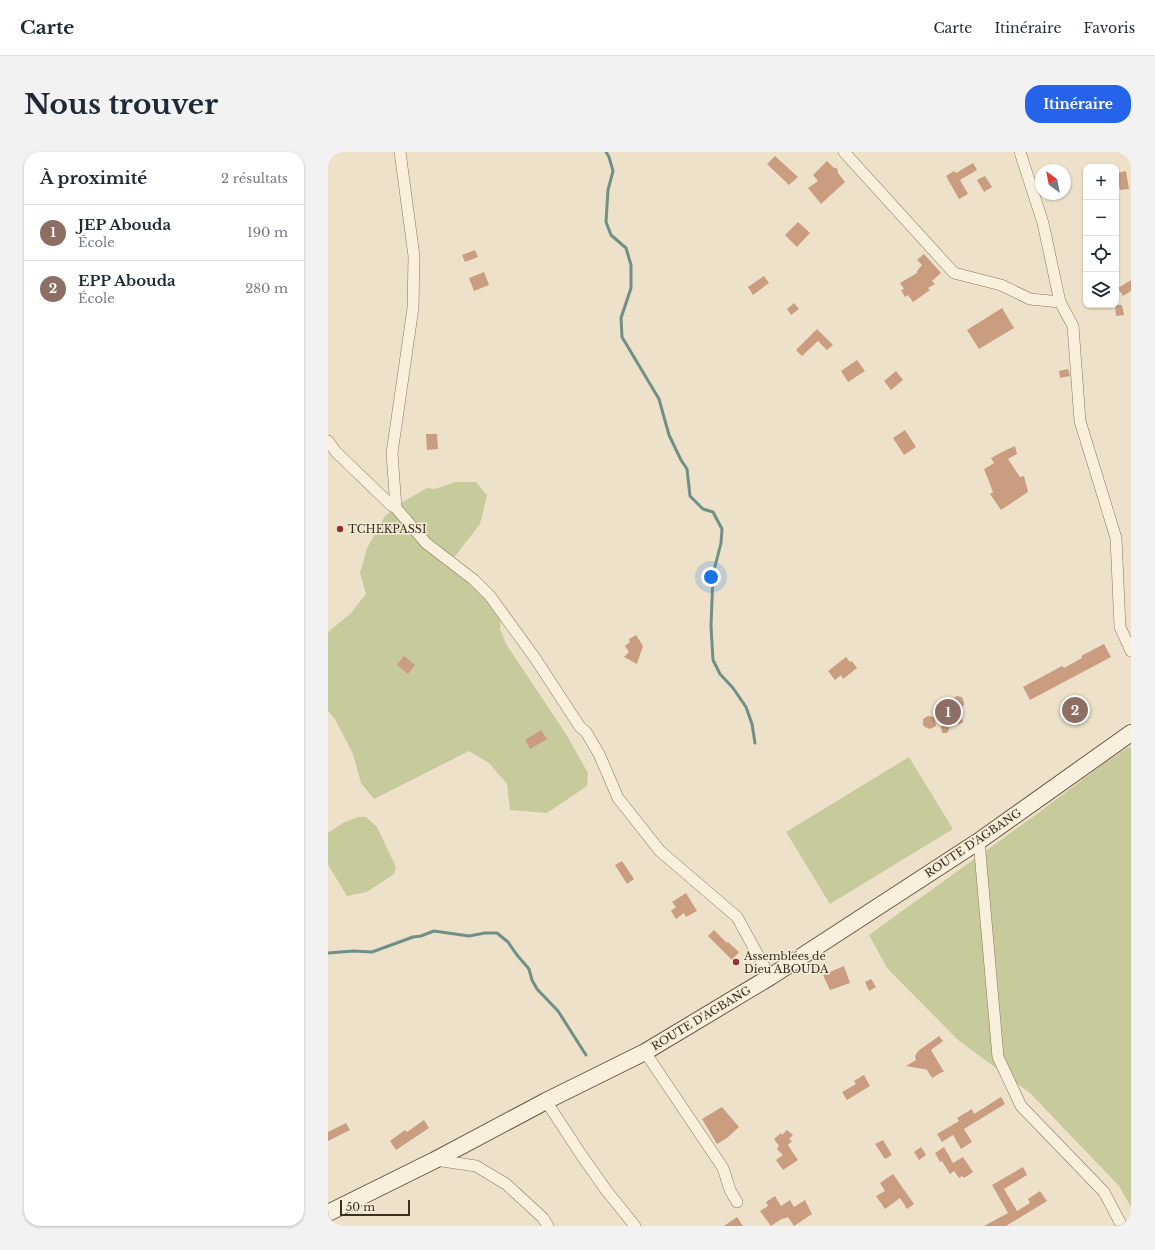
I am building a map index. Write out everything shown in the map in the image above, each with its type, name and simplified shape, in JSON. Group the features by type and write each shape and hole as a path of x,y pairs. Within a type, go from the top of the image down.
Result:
{"main road":[{"name":"ROUTE D'AGBANG","path":"328,1214 435,1160 546,1101 645,1052 770,977 980,841 1131,733"}],"street":[{"path":"396,508 392,453 412,308 414,256 400,152"},
{"path":"844,152 954,273 1001,285 1030,299 1060,302"},
{"path":"1020,152 1039,209 1060,302 1073,326 1080,421 1116,538 1120,627 1131,651"},
{"path":"328,441 336,452 391,505 396,508 426,543 474,580 490,596 535,658 580,727 586,732 599,754 618,798 660,851 737,917 770,977"},
{"path":"980,841 998,1056 1021,1106 1104,1192 1122,1226"},
{"path":"645,1052 723,1168 730,1190 737,1202"},
{"path":"546,1101 606,1190 635,1226"},
{"path":"435,1160 476,1166 506,1184 543,1218 548,1226"}],"green space":[{"path":"455,482 476,482 487,495 480,524 449,564 476,586 501,618 500,629 506,644 566,734 588,773 587,786 547,813 510,810 507,784 489,763 469,751 374,799 361,783 353,754 335,719 328,711 328,632 350,614 366,594 360,573 367,548 385,516 403,502 427,488 435,489"},
{"path":"1131,746 1131,1207 1119,1186 1030,1093 958,1040 887,968 869,935 1106,762"},
{"path":"909,757 953,829 830,904 786,832"},
{"path":"358,817 366,817 377,827 396,867 394,874 367,892 347,896 328,865 328,833 343,823"}],"building":[{"path":"775,156 798,177 789,185 767,164"},
{"path":"827,161 834,168 837,168 838,173 845,182 821,204 808,188 818,181 813,175"},
{"path":"973,163 977,170 960,180 968,194 959,199 946,176 954,171 956,173"},
{"path":"1126,171 1129,189 1120,190 1119,173"},
{"path":"985,176 992,187 984,192 977,180"},
{"path":"798,222 810,233 797,247 785,235"},
{"path":"475,250 478,257 465,262 462,255"},
{"path":"924,254 941,273 932,281 935,284 928,288 930,290 913,302 908,295 905,297 901,290 904,289 900,283 917,273 922,265 917,260"},
{"path":"484,272 489,285 474,291 469,278"},
{"path":"764,276 769,283 753,295 748,287"},
{"path":"1131,280 1131,291 1123,296 1119,287"},
{"path":"794,303 799,309 791,315 787,309"},
{"path":"1119,305 1122,305 1124,315 1116,316 1115,308 1119,308"},
{"path":"1002,308 1014,328 979,349 967,330"},
{"path":"817,329 833,345 827,350 818,341 802,356 796,350"},
{"path":"857,360 865,371 848,382 841,371"},
{"path":"1068,369 1070,376 1060,378 1059,371"},
{"path":"896,371 903,380 891,390 884,381"},
{"path":"905,430 916,447 904,455 893,438"},
{"path":"426,434 437,434 438,449 427,450"},
{"path":"1015,446 1017,454 1008,459 1020,477 1024,476 1028,492 1001,510 990,494 993,492 984,469 994,463 991,458"},
{"path":"636,635 643,646 637,664 624,657 629,652 625,646 630,642 629,639"},
{"path":"1104,644 1111,657 1030,700 1023,687 1062,666 1064,668 1082,658 1081,656"},
{"path":"404,656 415,665 408,674 397,665"},
{"path":"846,657 850,662 852,661 857,668 843,679 841,675 835,680 828,671"},
{"path":"957,696 962,697 964,702 964,705 959,710 954,707 951,702 952,699"},
{"path":"928,716 934,717 936,726 930,729 923,725 923,719"},
{"path":"959,716 962,718 963,722 960,724 954,724 956,718"},
{"path":"941,726 950,726 948,732 942,733"},
{"path":"541,730 547,739 530,749 525,740"},
{"path":"622,861 634,879 627,884 615,865"},
{"path":"686,893 697,911 686,917 684,913 676,919 671,911 676,907 672,902"},
{"path":"714,930 739,952 732,960 708,936"},
{"path":"844,966 850,983 830,990 823,975"},
{"path":"871,979 876,987 869,991 865,982"},
{"path":"939,1036 943,1041 931,1050 944,1072 932,1078 927,1070 929,1070 906,1066 916,1060 915,1056 918,1051"},
{"path":"864,1075 870,1086 847,1100 842,1092 856,1084 854,1081"},
{"path":"1001,1097 1005,1104 964,1129 972,1142 961,1149 953,1135 942,1142 937,1134 959,1121 957,1118 972,1109 974,1114"},
{"path":"722,1107 739,1127 727,1138 717,1144 702,1119"},
{"path":"424,1120 429,1128 396,1150 390,1141 405,1130 407,1132"},
{"path":"346,1123 350,1130 328,1141 328,1132"},
{"path":"787,1130 793,1135 789,1139 792,1141 788,1145 798,1160 783,1170 776,1160 783,1155 777,1149 779,1146 774,1139 781,1133 782,1135"},
{"path":"883,1140 892,1155 885,1159 875,1144"},
{"path":"921,1147 926,1155 919,1160 914,1152"},
{"path":"944,1147 953,1163 963,1157 973,1172 964,1178 962,1176 959,1178 954,1171 950,1174 935,1153"},
{"path":"1023,1167 1027,1175 1004,1189 1017,1211 1030,1203 1028,1199 1040,1191 1047,1201 1006,1226 984,1226 1008,1213 992,1185"},
{"path":"893,1174 914,1204 907,1209 900,1198 885,1209 876,1196 885,1191 880,1183"},
{"path":"775,1196 781,1206 790,1200 794,1207 805,1200 812,1214 794,1226 788,1217 783,1218 771,1226 760,1211 768,1206 766,1202"},
{"path":"737,1217 743,1226 724,1226"}],"waterway":[{"path":"606,152 613,171 608,190 606,222 611,235 626,248 631,265 631,288 621,318 622,337 659,399 669,435 687,469 690,496 703,509 713,512 722,529 721,543 713,574 711,626 713,660 720,674 733,688 746,707 752,724 755,743"},
{"path":"328,953 353,951 372,952 434,931 469,936 485,933 497,933 508,942 529,969 532,980 537,989 558,1011 586,1055"}],"place":[{"name":"TCHEKPASSI","path":"340,529"},
{"name":"EPP Abouda","path":"1075,710"},
{"name":"JEP Abouda","path":"948,712"},
{"name":"Assemblées de Dieu ABOUDA","path":"736,962"}]}
